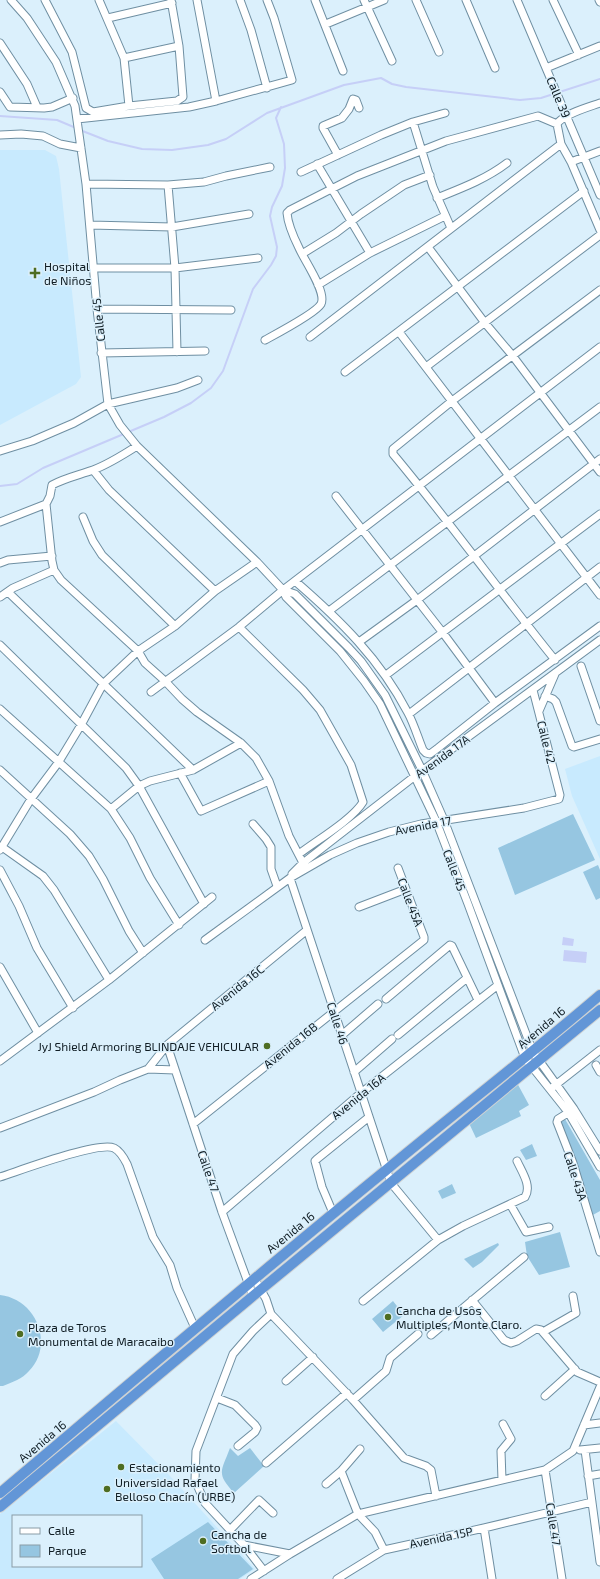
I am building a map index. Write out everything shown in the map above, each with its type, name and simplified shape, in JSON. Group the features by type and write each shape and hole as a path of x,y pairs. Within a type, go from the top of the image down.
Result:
{"highway":[{"name":"Avenida 16","path":"0,1493 251,1281 386,1169 529,1055 600,995"},
{"name":"Avenida 16","path":"0,1507 600,1010"}],"street":[{"name":"Calle 45","path":"11,0 27,18 56,62 73,98 82,148 101,353 108,404 120,425 137,446 257,562 283,590 286,598 340,651 380,704 436,821 498,985 529,1055 550,1090 571,1110 600,1152"},
{"path":"45,0 72,52 86,108 93,112 129,106 177,101 183,97 179,46 172,2 108,18"},
{"path":"99,0 124,58 129,106"},
{"path":"197,0 216,101"},
{"path":"240,0 251,30 266,88"},
{"path":"77,119 189,107 292,80 274,18 267,0"},
{"path":"316,0 343,71"},
{"path":"364,0 392,61"},
{"path":"326,24 384,0"},
{"path":"416,0 439,52"},
{"path":"466,0 495,68"},
{"name":"Calle 39","path":"517,0 600,195"},
{"path":"553,0 579,55"},
{"path":"1,45 27,84 37,107"},
{"path":"124,58 179,46"},
{"path":"546,68 600,46"},
{"path":"0,92 10,107 52,107 73,98"},
{"path":"338,155 322,128 323,126 342,118 349,109 353,99 356,100 359,108"},
{"path":"600,103 567,116 558,121 557,124 561,144 571,162 600,230"},
{"path":"301,172 413,122 445,113"},
{"path":"265,340 314,311 321,304 322,296 318,285 302,254 288,219 288,212 294,207 358,176 446,140 538,116 557,124"},
{"path":"413,122 438,198 451,228"},
{"path":"0,135 21,134 43,136 60,144 82,148"},
{"path":"310,337 561,144"},
{"path":"571,162 600,151"},
{"path":"438,198 470,185 493,173 507,163"},
{"path":"317,164 370,253"},
{"path":"86,184 168,185 204,182 270,167"},
{"path":"302,254 336,233 404,185 430,175"},
{"path":"168,185 175,268 177,352"},
{"path":"344,372 584,191"},
{"path":"90,225 172,227 249,214"},
{"path":"318,285 370,253 445,216"},
{"path":"426,367 600,235"},
{"path":"428,247 512,355 568,431 597,462 600,472"},
{"path":"94,268 175,268 258,258"},
{"path":"555,660 420,485 393,454 393,449 452,401 600,290"},
{"path":"97,309 231,310"},
{"path":"399,332 600,595"},
{"path":"151,692 239,627 283,590 600,347"},
{"path":"101,353 205,351"},
{"path":"0,451 32,441 74,423 108,404 176,388 198,380"},
{"path":"329,611 600,407"},
{"path":"137,446 115,460 93,470 66,478 52,485 50,496 46,504 54,570 61,580 138,652 145,663 182,699 197,712 241,743 256,758 269,781 289,836 303,863"},
{"path":"359,642 417,600 597,462"},
{"path":"93,470 109,490 215,591"},
{"path":"336,496 443,633 495,703"},
{"path":"0,522 46,504"},
{"path":"386,676 600,514"},
{"path":"83,517 93,541 102,555 175,626"},
{"path":"0,563 8,560 52,556"},
{"path":"109,980 54,890 43,876 1,848 31,799 58,763 103,684 138,652 175,626 215,591 257,562"},
{"path":"409,714 600,567"},
{"path":"0,597 13,588 54,570"},
{"path":"295,581 329,611 359,642 386,676 409,714 423,750 430,754 495,703 600,626"},
{"name":"Calle 45","path":"283,590 295,594 361,661 386,696 422,770 444,820 529,1055 535,1064 557,1084 600,1167"},
{"path":"8,592 193,770"},
{"path":"239,627 303,690 320,710 351,765 363,802 351,816 299,854"},
{"name":"Avenida 17A","path":"290,878 303,863 422,770 600,640"},
{"path":"0,645 126,768 139,786 204,904"},
{"path":"581,666 600,721"},
{"path":"539,711 555,674"},
{"name":"Calle 42","path":"533,690 560,794"},
{"path":"545,696 556,702 572,746 577,748 600,739"},
{"path":"0,709 58,763 111,809 130,838 150,878 179,925"},
{"path":"111,809 139,786 150,781 193,770 241,743"},
{"path":"0,770 70,834 89,856 143,954"},
{"path":"180,773 201,811 269,781"},
{"name":"Avenida 17","path":"205,940 277,886 330,855 357,843 389,832 436,821 524,808 558,800 560,798 560,794"},
{"path":"253,824 271,847 271,869 277,886"},
{"name":"Calle 45A","path":"398,868 424,937"},
{"path":"0,870 19,906 37,948 73,1008"},
{"name":"Calle 46","path":"290,878 391,1183 438,1240"},
{"path":"359,907 406,888"},
{"path":"0,1061 73,1008 143,954 212,897"},
{"name":"Avenida 16C","path":"148,1069 167,1045 307,930"},
{"name":"Avenida 16B","path":"193,1124 334,1010 422,942 424,937"},
{"path":"386,999 450,944 478,1000"},
{"path":"0,968 38,1033"},
{"path":"354,1072 467,978"},
{"name":"Avenida 16A","path":"222,1212 362,1093 498,985"},
{"path":"342,1035 378,1004"},
{"name":"Calle 47","path":"167,1045 222,1212 257,1293"},
{"path":"550,1090 600,1050"},
{"path":"0,1128 94,1092 148,1069 175,1070"},
{"name":"Calle 43A","path":"571,1110 558,1119 557,1122 573,1163 599,1250"},
{"path":"333,1213 322,1187 315,1161 369,1117"},
{"path":"0,1177 75,1153 99,1147 113,1147 122,1154 127,1164 153,1237 170,1265 177,1288 195,1328"},
{"path":"363,1301 438,1240 526,1195 526,1179 517,1161"},
{"path":"510,1204 526,1232 549,1227"},
{"path":"599,1250 600,1256"},
{"path":"431,1335 524,1257"},
{"path":"251,1281 271,1314 353,1400 404,1458 426,1466 431,1470 436,1496"},
{"path":"543,1332 576,1314 577,1312 573,1296"},
{"path":"472,1300 504,1340 511,1343 536,1329 541,1330 577,1372 600,1382"},
{"path":"264,1571 244,1545 205,1503 195,1480 196,1451 233,1354 253,1331 271,1314"},
{"path":"353,1400 386,1371 390,1358 418,1334"},
{"path":"286,1381 313,1357"},
{"path":"545,1396 575,1369"},
{"path":"573,1451 600,1387"},
{"path":"266,1463 347,1394"},
{"path":"217,1398 235,1405 257,1428 255,1432 238,1446"},
{"path":"584,1425 600,1423"},
{"path":"502,1480 501,1451 511,1439 503,1424"},
{"path":"251,1579 358,1514 545,1470 573,1451 600,1448"},
{"path":"326,1484 341,1471 360,1449"},
{"path":"585,1450 592,1502 597,1514 600,1562"},
{"name":"Calle 47","path":"545,1470 562,1579"},
{"path":"341,1471 358,1514 375,1532 384,1550"},
{"path":"588,1476 600,1474"},
{"path":"230,1530 259,1500 273,1513"},
{"name":"Avenida 15P","path":"337,1579 384,1550 592,1502"},
{"path":"484,1528 492,1579"},
{"path":"244,1545 290,1554"}],"shaded area":[{"name":"Hospital de Niños","path":"0,150 45,150 56,156 59,169 81,377 76,384 0,425"},
{"path":"600,756 600,859 572,796 565,769"},
{"path":"563,937 574,939 573,946 562,945"},
{"path":"564,950 587,952 586,963 563,961"},
{"name":"Universidad Rafael Belloso Chacín (URBE)","path":"116,1421 170,1476 255,1569 240,1579 0,1579 0,1514"}],"green space":[{"path":"573,814 595,860 515,895 498,848"},
{"path":"598,865 600,870 600,898 596,900 583,872"},
{"path":"516,1081 529,1105 519,1111 521,1116 476,1138 468,1121"},
{"path":"565,1119 600,1180 600,1211 591,1216 560,1123"},
{"path":"532,1144 537,1156 526,1160 520,1150"},
{"path":"452,1184 456,1193 442,1199 438,1191"},
{"path":"560,1232 570,1267 539,1275 527,1256 525,1242"},
{"path":"498,1243 499,1245 482,1262 473,1268 464,1259"},
{"name":"Plaza de Toros Monumental de Maracaibo","path":"0,1295 13,1298 32,1314 38,1324 41,1336 37,1360 29,1371 14,1382 3,1386 0,1386"},
{"name":"Cancha de Usos Multiples, Monte Claro.","path":"393,1301 404,1315 383,1332 372,1319"},
{"path":"230,1448 238,1456 250,1448 264,1466 234,1493 222,1476 224,1462"},
{"name":"Cancha de Softbol","path":"208,1522 253,1569 238,1579 164,1579 151,1559"}],"waterway":[{"path":"80,130 108,141 142,149 172,150 208,145 226,139 267,113 344,85 381,78 392,84 406,87 520,100 541,98 600,79"},
{"path":"0,486 17,484 43,468 164,417 191,403 211,388 223,371 253,289 276,256 277,247 270,216 272,207 282,186 285,168 284,144 276,118 281,107"},
{"path":"0,116 57,120 76,128"}],"place":[{"name":"Hospital de Niños","path":"35,273"},
{"name":"JyJ Shield Armoring BLINDAJE VEHICULAR","path":"267,1046"},
{"name":"Cancha de Usos Multiples, Monte Claro.","path":"388,1317"},
{"name":"Plaza de Toros Monumental de Maracaibo","path":"20,1334"},
{"name":"Estacionamiento","path":"121,1467"},
{"name":"Universidad Rafael Belloso Chacín (URBE)","path":"107,1489"},
{"name":"Cancha de Softbol","path":"203,1541"}]}
